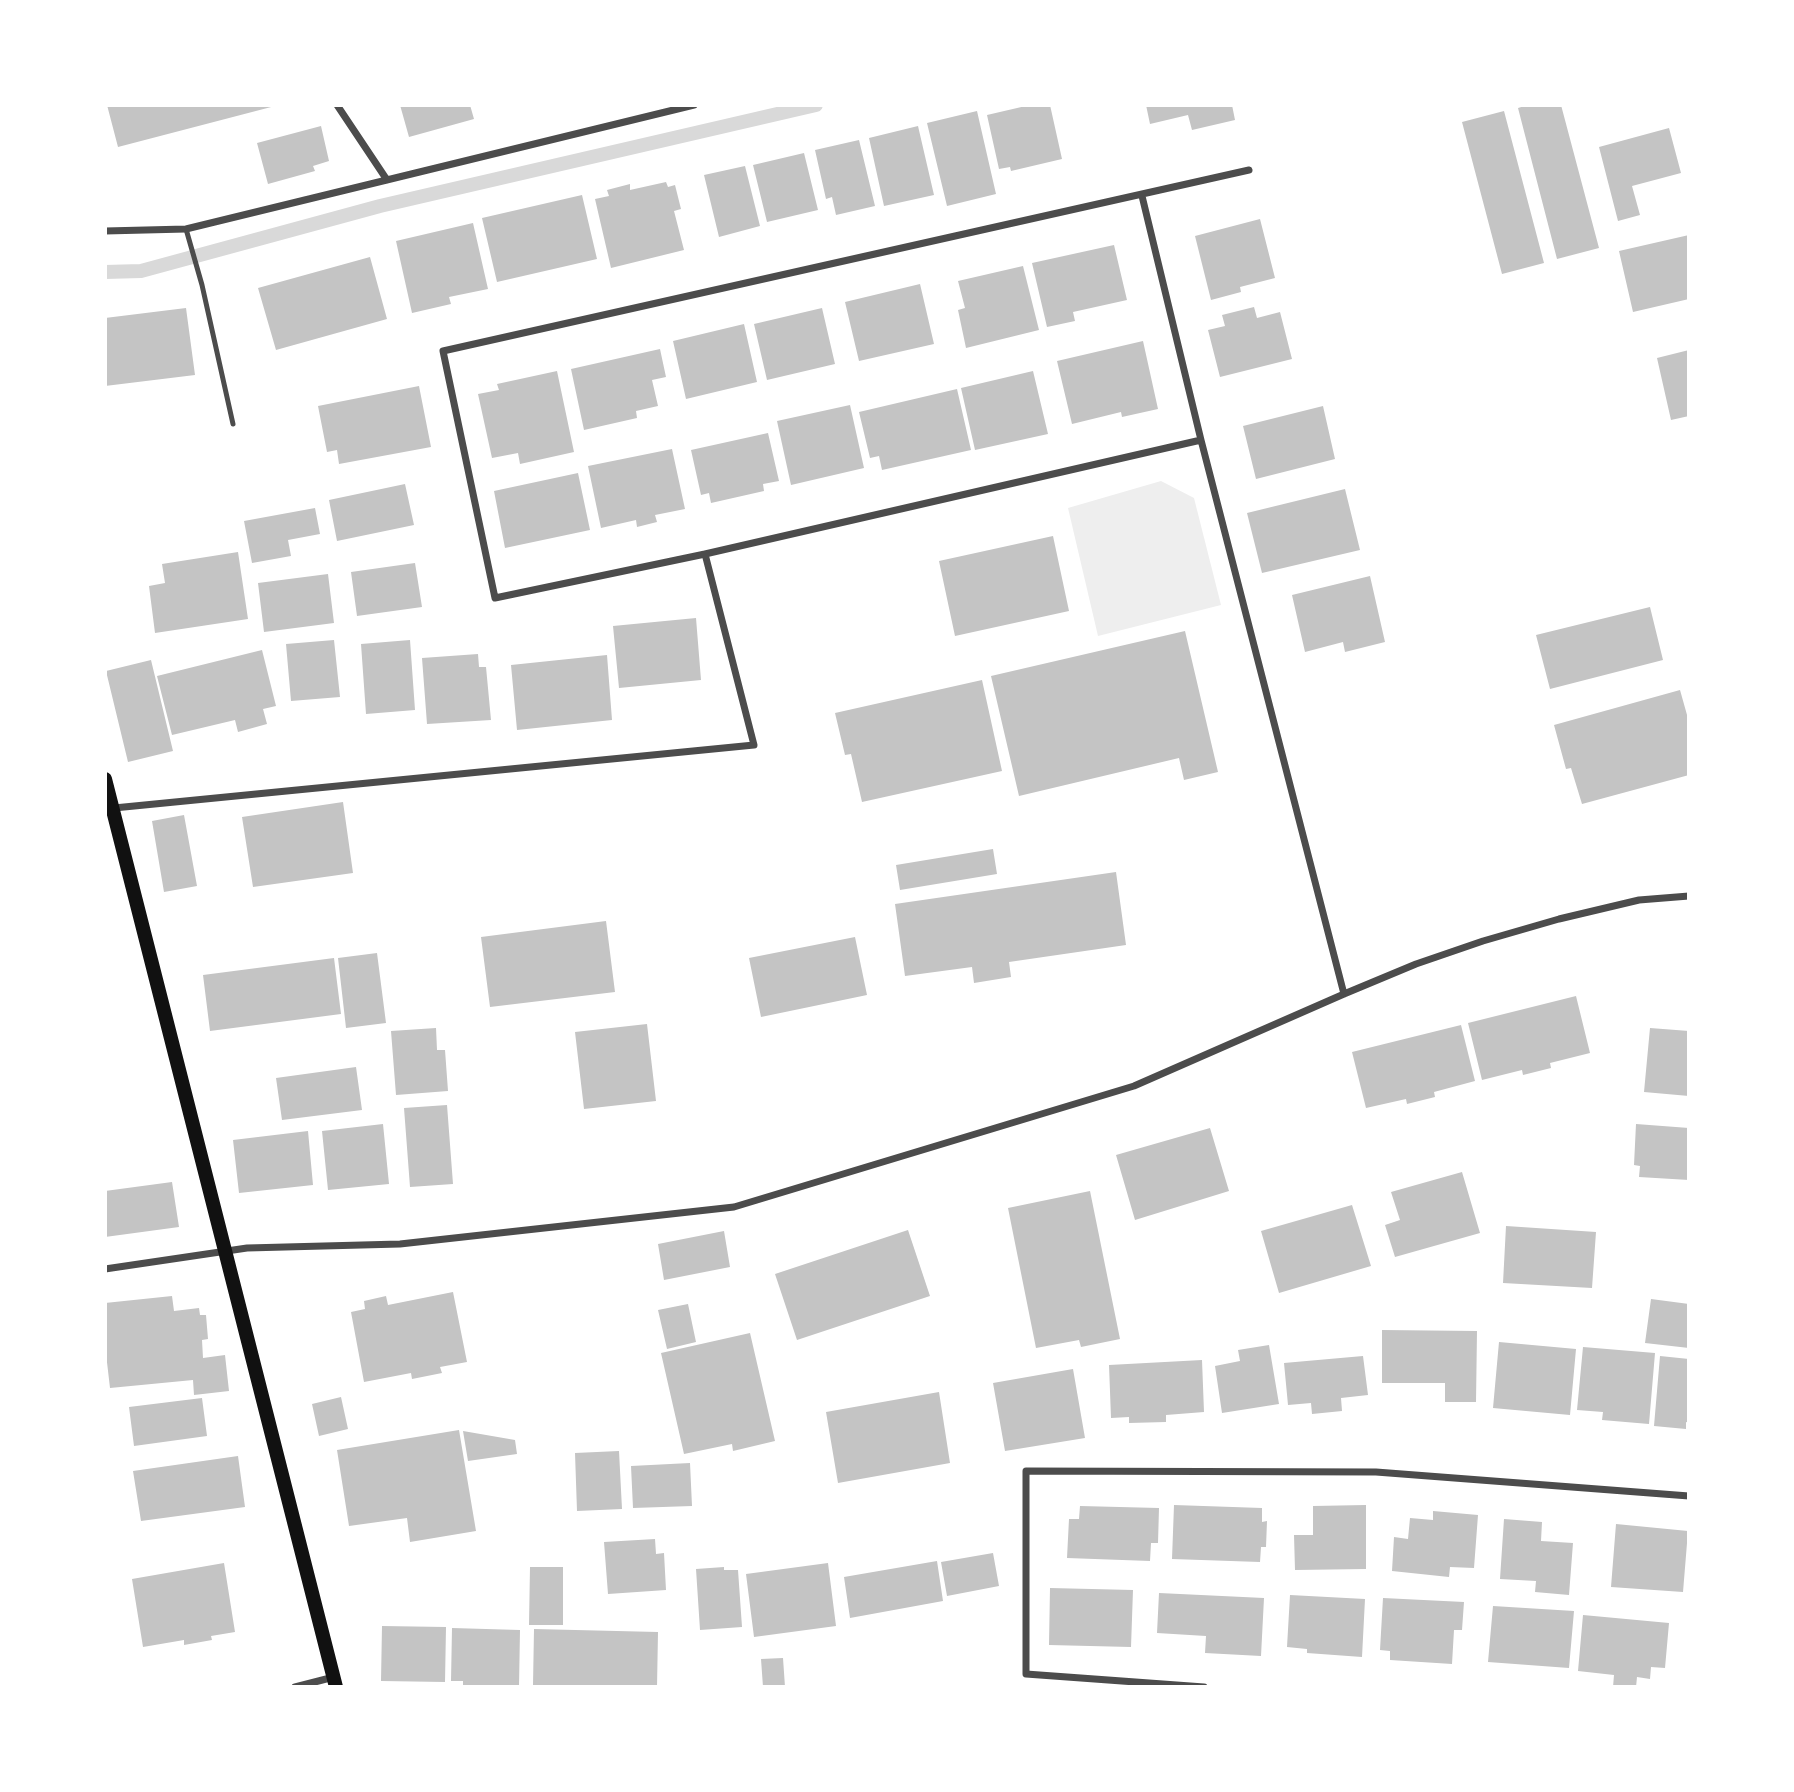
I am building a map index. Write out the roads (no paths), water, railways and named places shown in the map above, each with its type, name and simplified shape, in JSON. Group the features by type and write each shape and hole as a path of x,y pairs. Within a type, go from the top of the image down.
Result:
{"main road":[{"path":"105,779 335,1682"}],"street":[{"path":"337,105 387,180"},
{"path":"105,231 186,229 694,105"},
{"path":"1201,440 705,554 495,598 443,351 1249,170"},
{"path":"1142,196 1201,440 1344,994"},
{"path":"114,808 754,746 705,554"},
{"path":"105,1269 247,1248 400,1244 734,1207 1134,1086 1427,960 1559,919 1639,901 1689,896"},
{"path":"1204,1687 1026,1674 1026,1471 1376,1472 1689,1496"},
{"path":"295,1687 335,1682"}],"lane":[{"path":"186,229 202,285 233,424"}],"waterway":[{"path":"105,272 141,271 380,206 816,105"}]}
